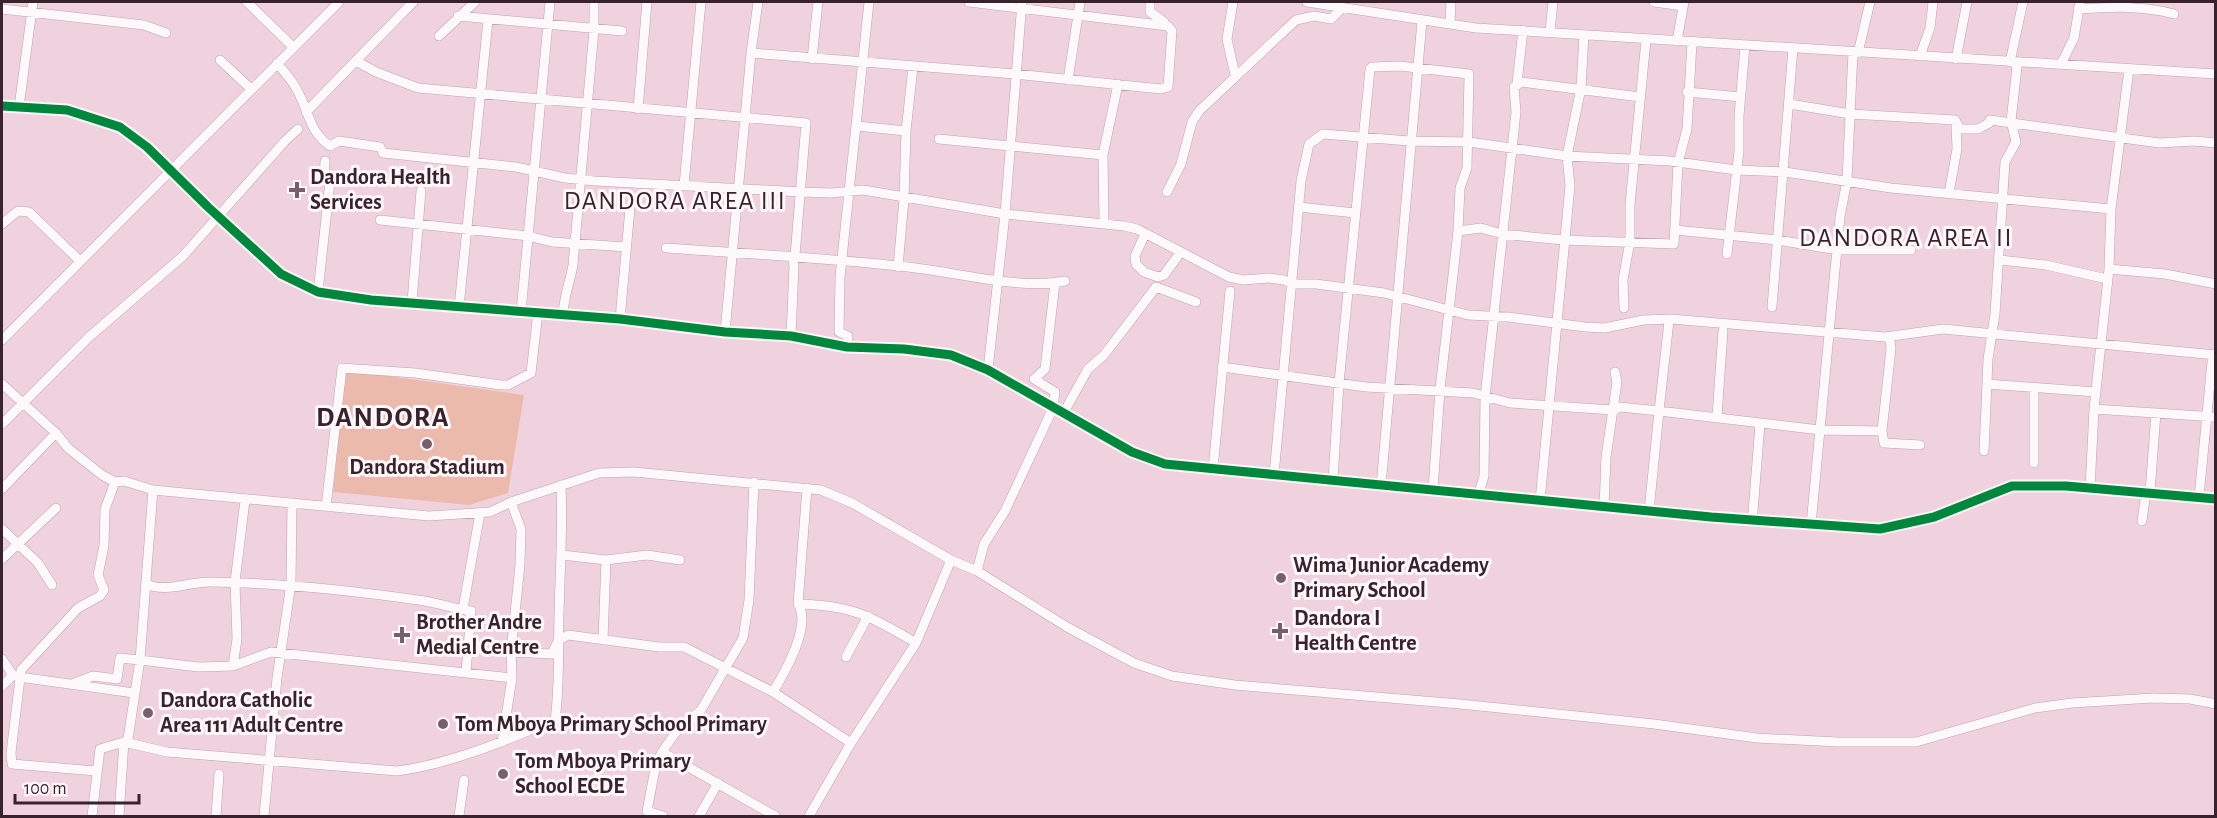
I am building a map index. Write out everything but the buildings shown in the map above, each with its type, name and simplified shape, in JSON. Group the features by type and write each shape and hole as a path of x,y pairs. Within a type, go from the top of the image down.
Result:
{"street":[{"path":"19,107 33,2"},
{"path":"247,2 293,47"},
{"path":"2,338 339,2"},
{"path":"306,112 413,2"},
{"path":"439,36 475,2"},
{"path":"520,312 550,2"},
{"path":"563,314 574,244 594,30 594,2"},
{"path":"638,109 647,2"},
{"path":"684,185 701,2"},
{"path":"725,332 751,53 758,2"},
{"path":"812,58 818,2"},
{"path":"846,347 848,336 839,332 843,260 868,2"},
{"path":"969,2 1021,5 1168,26"},
{"path":"1068,80 1080,2"},
{"path":"751,53 1167,88 1171,29 1150,12 1150,2"},
{"path":"1233,2 1227,39 1235,75"},
{"path":"1307,2 1476,28 2216,74"},
{"path":"1450,23 1451,2"},
{"path":"1550,31 1553,2"},
{"path":"1654,2 1684,4 1677,40"},
{"path":"1811,525 1840,217 1847,180 1856,52 1870,2"},
{"path":"1920,56 1930,28 1933,2"},
{"path":"1956,59 1967,2"},
{"path":"2012,62 2023,2"},
{"path":"988,370 1005,214 1021,5"},
{"path":"2061,64 2074,38 2079,5 2129,6 2174,14"},
{"path":"1167,192 1186,151 1192,122 1199,111 1296,20 1314,16 1331,19 1342,8"},
{"path":"2,9 144,26 166,33"},
{"path":"458,16 622,31"},
{"path":"459,307 488,20"},
{"path":"1381,486 1409,141 1419,69 1422,21"},
{"path":"1479,493 1484,476 1485,397 1517,100 1513,91 1517,83 1523,30"},
{"path":"1540,501 1563,240 1570,186 1567,156 1581,88 1584,35"},
{"path":"1624,308 1623,280 1630,241 1640,97 1647,40"},
{"path":"1458,231 1481,228 1502,234 1563,240 1674,244 1678,163 1687,129 1687,92 1692,43"},
{"path":"1727,254 1745,46"},
{"path":"1772,306 1785,172 1793,48"},
{"path":"220,60 251,89"},
{"path":"356,61 376,72 418,88 806,123 802,192 793,256 791,336"},
{"path":"1984,451 1987,384 2000,260 2005,162 2016,142 2011,121 2017,66 2012,62"},
{"path":"278,63 297,91 319,139 330,146 339,141 380,147 383,153 473,162 580,179 802,192 882,192 904,199 1005,214 1104,223 1124,226 1145,234 1180,254 1229,277 1243,280 1269,278 1284,280 1292,284 1396,295 1448,311 1556,324 1605,328 1659,318 1886,337 1943,328 2101,342 2214,358 2211,417 2199,498"},
{"path":"1333,480 1339,383 1371,68 1400,66 1470,75 1467,168 1460,188 1458,231 1440,389 1433,490"},
{"path":"898,267 904,199 906,131 913,67"},
{"path":"2090,489 2094,409 2109,269 2111,209 2129,69"},
{"path":"1517,83 1581,88 1640,97"},
{"path":"1104,223 1103,155 1118,84"},
{"path":"1687,92 1741,97"},
{"path":"1790,104 1850,114 1955,120"},
{"path":"2,106 67,110 120,127 147,147 217,216 281,274 318,292 459,307 620,319 725,332 791,336 846,347 904,349 951,355 988,370 1148,460 1213,469 1381,486 1479,493 1540,501 1880,529 1934,517 2012,486 2066,486 2216,499"},
{"path":"1955,120 1960,129 1978,129 1990,120 2011,121 2159,143 2194,141 2216,143"},
{"path":"1949,193 1958,149 1955,120"},
{"path":"857,126 906,131"},
{"path":"2,424 89,337 183,256 298,129"},
{"path":"1274,475 1306,150 1313,139 1323,134 1409,141 1469,142 1512,150 1567,156 1722,166 1736,170 1785,172 1847,180 1891,188 2111,209"},
{"path":"939,138 1103,155"},
{"path":"318,292 330,181 324,178 325,161"},
{"path":"412,302 420,191"},
{"path":"1299,207 1355,213"},
{"path":"620,319 630,208"},
{"path":"2,224 18,211 29,212 81,261"},
{"path":"380,220 574,244 626,247"},
{"path":"1675,230 1777,240 1838,250 1911,250"},
{"path":"1145,234 1135,256 1136,264 1144,272 1158,277 1164,275 1180,254"},
{"path":"666,248 843,260 998,280 1055,283 1065,281"},
{"path":"2000,260 2046,265 2107,279"},
{"path":"2109,269 2164,274 2216,284"},
{"path":"977,571 984,544 1005,511 1053,408 1055,392 1034,378 1045,369 1055,283"},
{"path":"1063,414 1088,369 1104,355 1156,287 1196,302"},
{"path":"1213,469 1230,291"},
{"path":"326,507 342,368 416,373 508,385 531,373 538,312"},
{"path":"1649,511 1670,321"},
{"path":"1717,416 1723,330"},
{"path":"1890,341 1882,431 1884,443 1920,445"},
{"path":"1222,367 1339,383 1440,389 1510,404 1613,410 1620,407 1717,416 1760,424 1820,430 1882,431"},
{"path":"1604,507 1606,457 1617,382 1615,372"},
{"path":"2,384 56,433 68,448 115,482 124,481 153,490 429,516 490,512 511,502 599,473 634,472 821,490 852,503 951,560 977,571 1067,627 1134,663 1172,676 1235,685 1304,689 1654,724 1757,738 1838,742 1916,742 2036,708 2072,703 2153,698 2190,699 2216,704"},
{"path":"1987,384 2096,393"},
{"path":"2034,388 2034,463"},
{"path":"2094,409 2211,417"},
{"path":"2142,522 2148,492 2156,413"},
{"path":"1749,519 1753,512 1760,424"},
{"path":"2,489 56,433"},
{"path":"2,686 16,676 63,623 104,590 98,575 105,509 115,482"},
{"path":"663,816 647,811 656,764 676,732 701,710 743,638 749,600 754,482"},
{"path":"92,816 100,748 124,742 167,752 398,771 426,767 502,742 555,720 560,686 558,641 562,555 561,485"},
{"path":"773,692 798,644 802,610 798,604 807,488"},
{"path":"119,816 124,742 128,739 140,660 153,490"},
{"path":"233,666 237,639 235,582 245,500"},
{"path":"502,742 512,678 511,652 520,565 521,529 511,502"},
{"path":"264,816 277,678 283,653 291,584 292,503"},
{"path":"2,560 56,508"},
{"path":"464,609 480,513"},
{"path":"2,529 38,563 52,585"},
{"path":"562,555 606,560 647,555 680,560"},
{"path":"603,640 606,560"},
{"path":"809,816 851,743 916,643 951,560"},
{"path":"146,584 162,587 203,582 291,584 330,591 447,604 471,611 466,673"},
{"path":"798,604 831,605 868,615 916,643"},
{"path":"846,657 868,615"},
{"path":"511,652 552,654 558,641 568,636 684,648 773,692 851,743"},
{"path":"72,684 93,676 117,679 120,658 198,667 233,666 271,652 512,678"},
{"path":"2,659 16,676 134,693"},
{"path":"16,676 10,762 96,771"},
{"path":"662,752 776,816"},
{"path":"216,816 219,774"},
{"path":"459,816 464,780"},
{"path":"699,816 718,783"}],"shaded area":[{"name":"Dandora Stadium","path":"346,370 524,395 508,493 469,505 333,492"}],"cycle path":[{"path":"2,106 67,110 120,127 147,147 281,274 318,292 371,300 620,319 725,332 791,336 847,347 904,349 951,355 988,370 1132,452 1165,464 1711,517 1880,529 1934,517 2012,486 2066,486 2216,499"}],"place":[{"name":"Dandora Health Services","path":"297,190"},
{"name":"Dandora Stadium","path":"427,444"},
{"name":"Wima Junior Academy Primary School","path":"1281,578"},
{"name":"Dandora I Health Centre","path":"1280,631"},
{"name":"Brother Andre Medial Centre","path":"402,635"},
{"name":"Dandora Catholic Area 111 Adult Centre","path":"148,713"},
{"name":"Tom Mboya Primary School Primary","path":"443,724"},
{"name":"Tom Mboya Primary School ECDE","path":"503,774"}],"district":[{"name":"DANDORA AREA III","path":"675,201"},
{"name":"DANDORA AREA II","path":"1906,238"},
{"name":"DANDORA","path":"383,418"}]}
